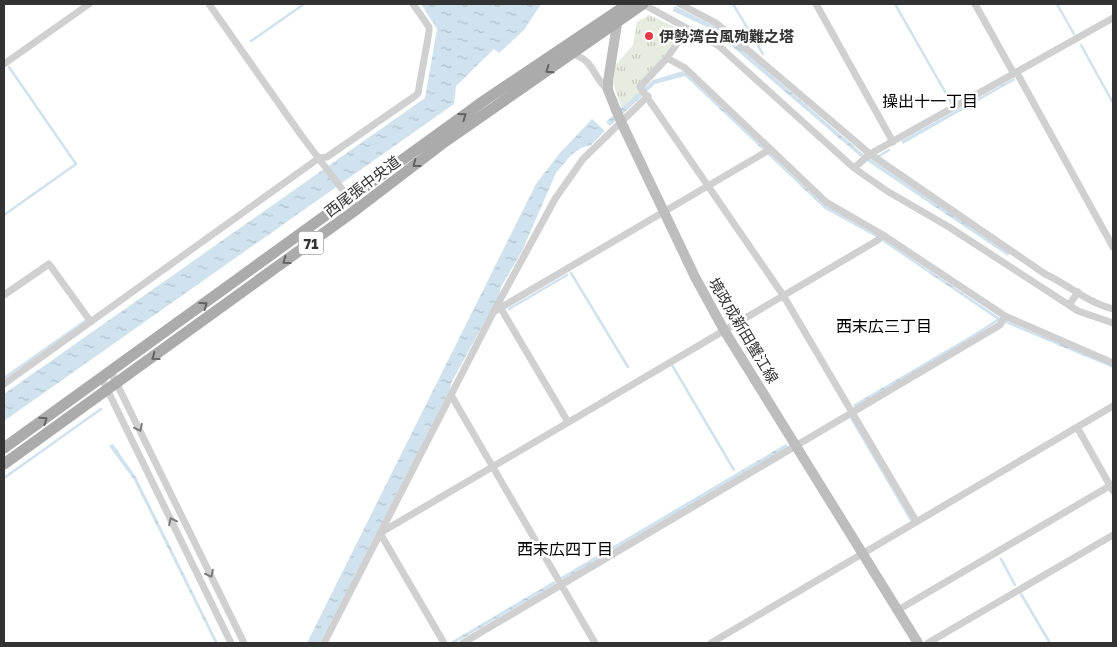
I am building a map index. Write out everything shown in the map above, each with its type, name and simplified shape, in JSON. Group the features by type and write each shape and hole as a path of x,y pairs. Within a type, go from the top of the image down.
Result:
{"main road":[{"name":"西尾張中央道","path":"4,464 113,387 351,200 446,141 643,4"},
{"name":"西尾張中央道","path":"4,448 351,200 485,100 624,7"},
{"name":"境政成新田蟹江線","path":"624,7 617,22 608,90 624,128 664,213 724,330 918,643"}],"street":[{"path":"4,64 90,4"},
{"path":"209,4 351,200"},
{"path":"4,384 418,93 428,27 413,4"},
{"path":"643,4 719,46 854,168 887,191 1074,298 1113,309"},
{"path":"680,4 716,23 870,154 1045,274 1097,318 1113,323"},
{"path":"816,4 893,142"},
{"path":"975,4 1113,246"},
{"path":"854,168 870,154 1113,18"},
{"path":"688,29 667,58 640,87 783,295 916,521"},
{"path":"573,54 589,63 603,86 608,90"},
{"path":"667,58 684,68 767,152 826,202 1004,316 1113,363"},
{"path":"324,643 451,395 566,180 583,159 648,96"},
{"path":"497,309 767,152"},
{"path":"380,533 880,237"},
{"path":"4,295 49,264 91,322"},
{"path":"497,309 568,422"},
{"path":"463,643 1000,325 1004,316"},
{"path":"107,376 244,643"},
{"path":"107,376 231,643"},
{"path":"451,395 595,643"},
{"path":"711,643 1113,406"},
{"path":"898,610 1112,487 1076,427"},
{"path":"380,533 444,643"},
{"path":"928,643 1113,535"}],"green space":[{"path":"649,15 681,30 665,55 638,86 640,94 622,109 613,83 615,66 633,45 637,22"}],"water":[{"path":"421,4 541,4 524,30 499,53 494,49 456,86 454,104 4,421 4,394 425,98 437,29"},
{"path":"675,6 716,27 863,154 1010,252 1008,256 861,157 713,30 673,11"},
{"path":"683,71 823,204 883,239 1000,318 1113,365 1113,368 998,320 876,237 825,209 685,76 655,84 610,126 606,122 653,80"},
{"path":"1014,78 1015,80 903,144 901,141"},
{"path":"592,119 605,131 591,145 581,148 571,155 556,173 522,251 451,383 450,390 320,643 307,643 536,184 559,154"},
{"path":"979,331 980,333 855,408 853,405"},
{"path":"113,444 136,477 218,643 215,643 134,480 109,446"},
{"path":"786,444 788,447 563,580 561,577"},
{"path":"554,581 556,584 455,643 449,643"}],"waterway":[{"path":"251,41 304,4"},
{"path":"733,4 763,54"},
{"path":"895,4 952,104"},
{"path":"1057,4 1074,34"},
{"path":"1081,45 1113,103"},
{"path":"4,215 76,164 9,67"},
{"path":"879,156 889,150"},
{"path":"571,273 628,367"},
{"path":"509,309 567,275"},
{"path":"978,333 999,319"},
{"path":"4,378 85,321"},
{"path":"672,365 734,470"},
{"path":"4,478 101,409"},
{"path":"850,416 911,520"},
{"path":"1001,559 1015,585"},
{"path":"1021,594 1050,643"}],"place":[{"name":"伊勢湾台風殉難之塔","path":"649,36"}],"district":[{"name":"操出十一丁目","path":"930,101"},
{"name":"西末広三丁目","path":"884,326"},
{"name":"西末広四丁目","path":"565,549"}]}
